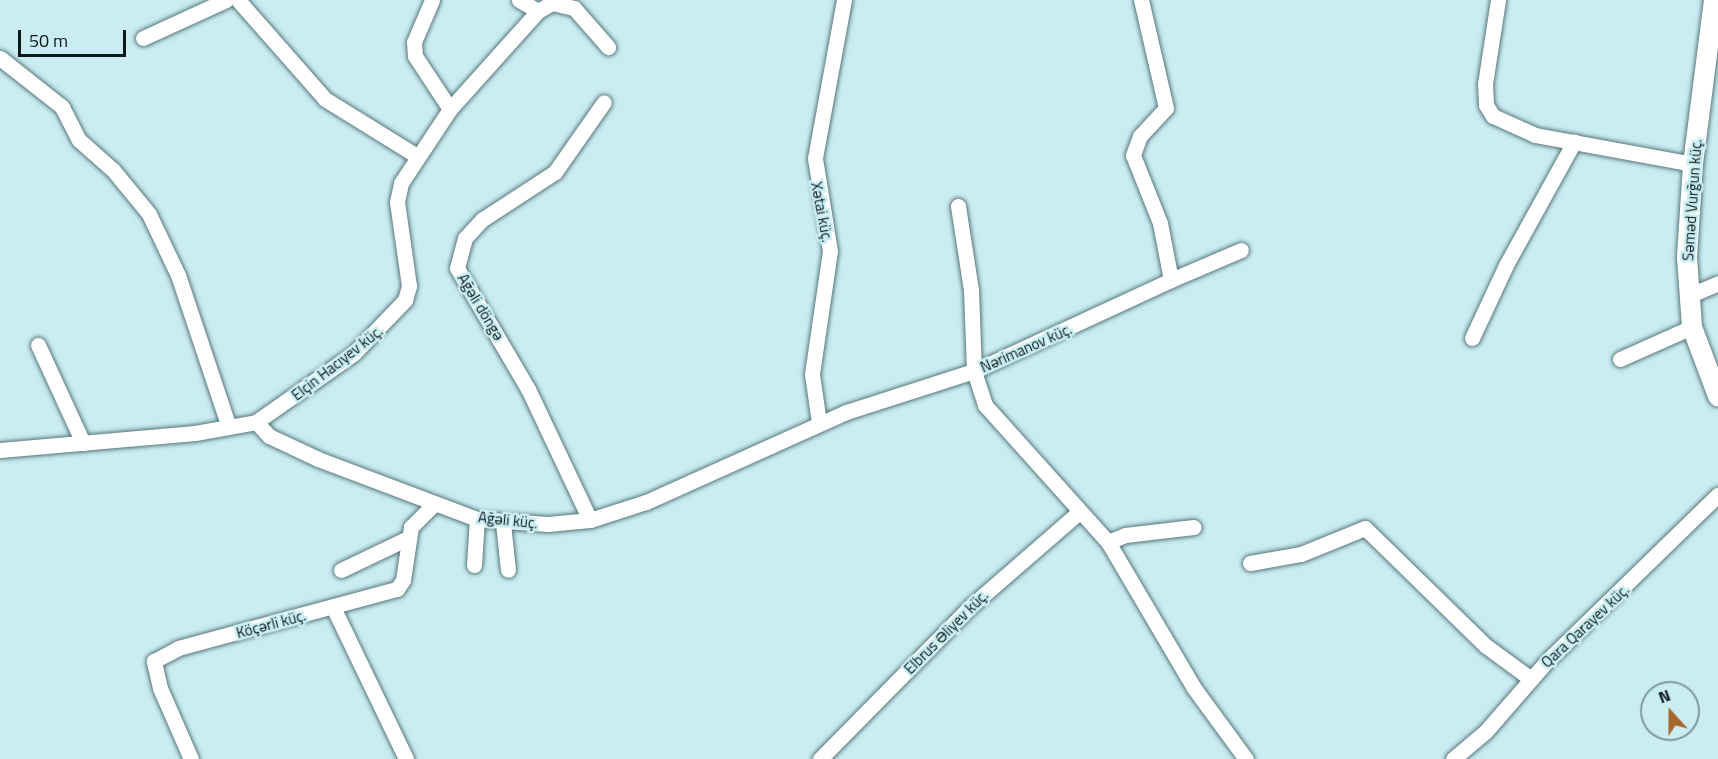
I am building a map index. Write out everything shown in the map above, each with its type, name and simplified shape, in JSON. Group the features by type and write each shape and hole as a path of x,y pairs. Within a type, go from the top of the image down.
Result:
{"street":[{"path":"143,38 226,0"},
{"path":"238,0 325,99 417,156"},
{"path":"432,0 414,42 415,56 450,109"},
{"path":"519,0 538,10 552,3 574,9 608,47"},
{"name":"Xətai küç.","path":"819,423 812,374 830,251 815,158 844,0"},
{"path":"1141,0 1166,108 1140,136 1132,155 1160,223 1171,280"},
{"path":"1498,0 1488,56 1486,105 1493,116 1510,126 1574,142 1693,164"},
{"name":"Səməd Vurğun küç.","path":"1714,0 1693,164 1688,296 1692,327 1718,396"},
{"name":"Elçin Hacıyev küç.","path":"256,422 354,353 405,300 409,286 397,202 400,183 450,109 538,10"},
{"path":"0,58 62,107 79,140 113,170 148,214 177,275 229,427"},
{"name":"Ağəli döngə","path":"590,520 528,389 457,268 465,238 483,219 555,172 596,120 604,102"},
{"path":"1472,338 1506,265 1574,142"},
{"path":"958,206 971,290 974,371"},
{"name":"Nərimanov küç.","path":"1241,250 974,371 993,418 1108,542 1194,688 1246,759"},
{"path":"1688,296 1718,283"},
{"path":"1620,359 1692,327"},
{"path":"38,345 83,443"},
{"name":"Ağəli küç.","path":"256,422 284,444 477,519 503,523 590,520 646,502 819,423 974,371"},
{"path":"0,450 83,443 256,422"},
{"name":"Qara Qarayev küç.","path":"1453,759 1486,731 1531,679 1718,495"},
{"path":"341,570 406,539 411,526 434,504"},
{"name":"Elbrus Əliyev küç.","path":"820,759 971,606 1079,512"},
{"path":"474,565 477,519"},
{"path":"503,523 508,570"},
{"path":"1108,542 1125,536 1194,527"},
{"path":"1250,563 1301,555 1365,528 1486,646 1531,679"},
{"name":"Köçərli küç.","path":"191,759 160,688 154,661 178,648 397,589 403,579 406,539"},
{"path":"333,607 406,759"}]}
